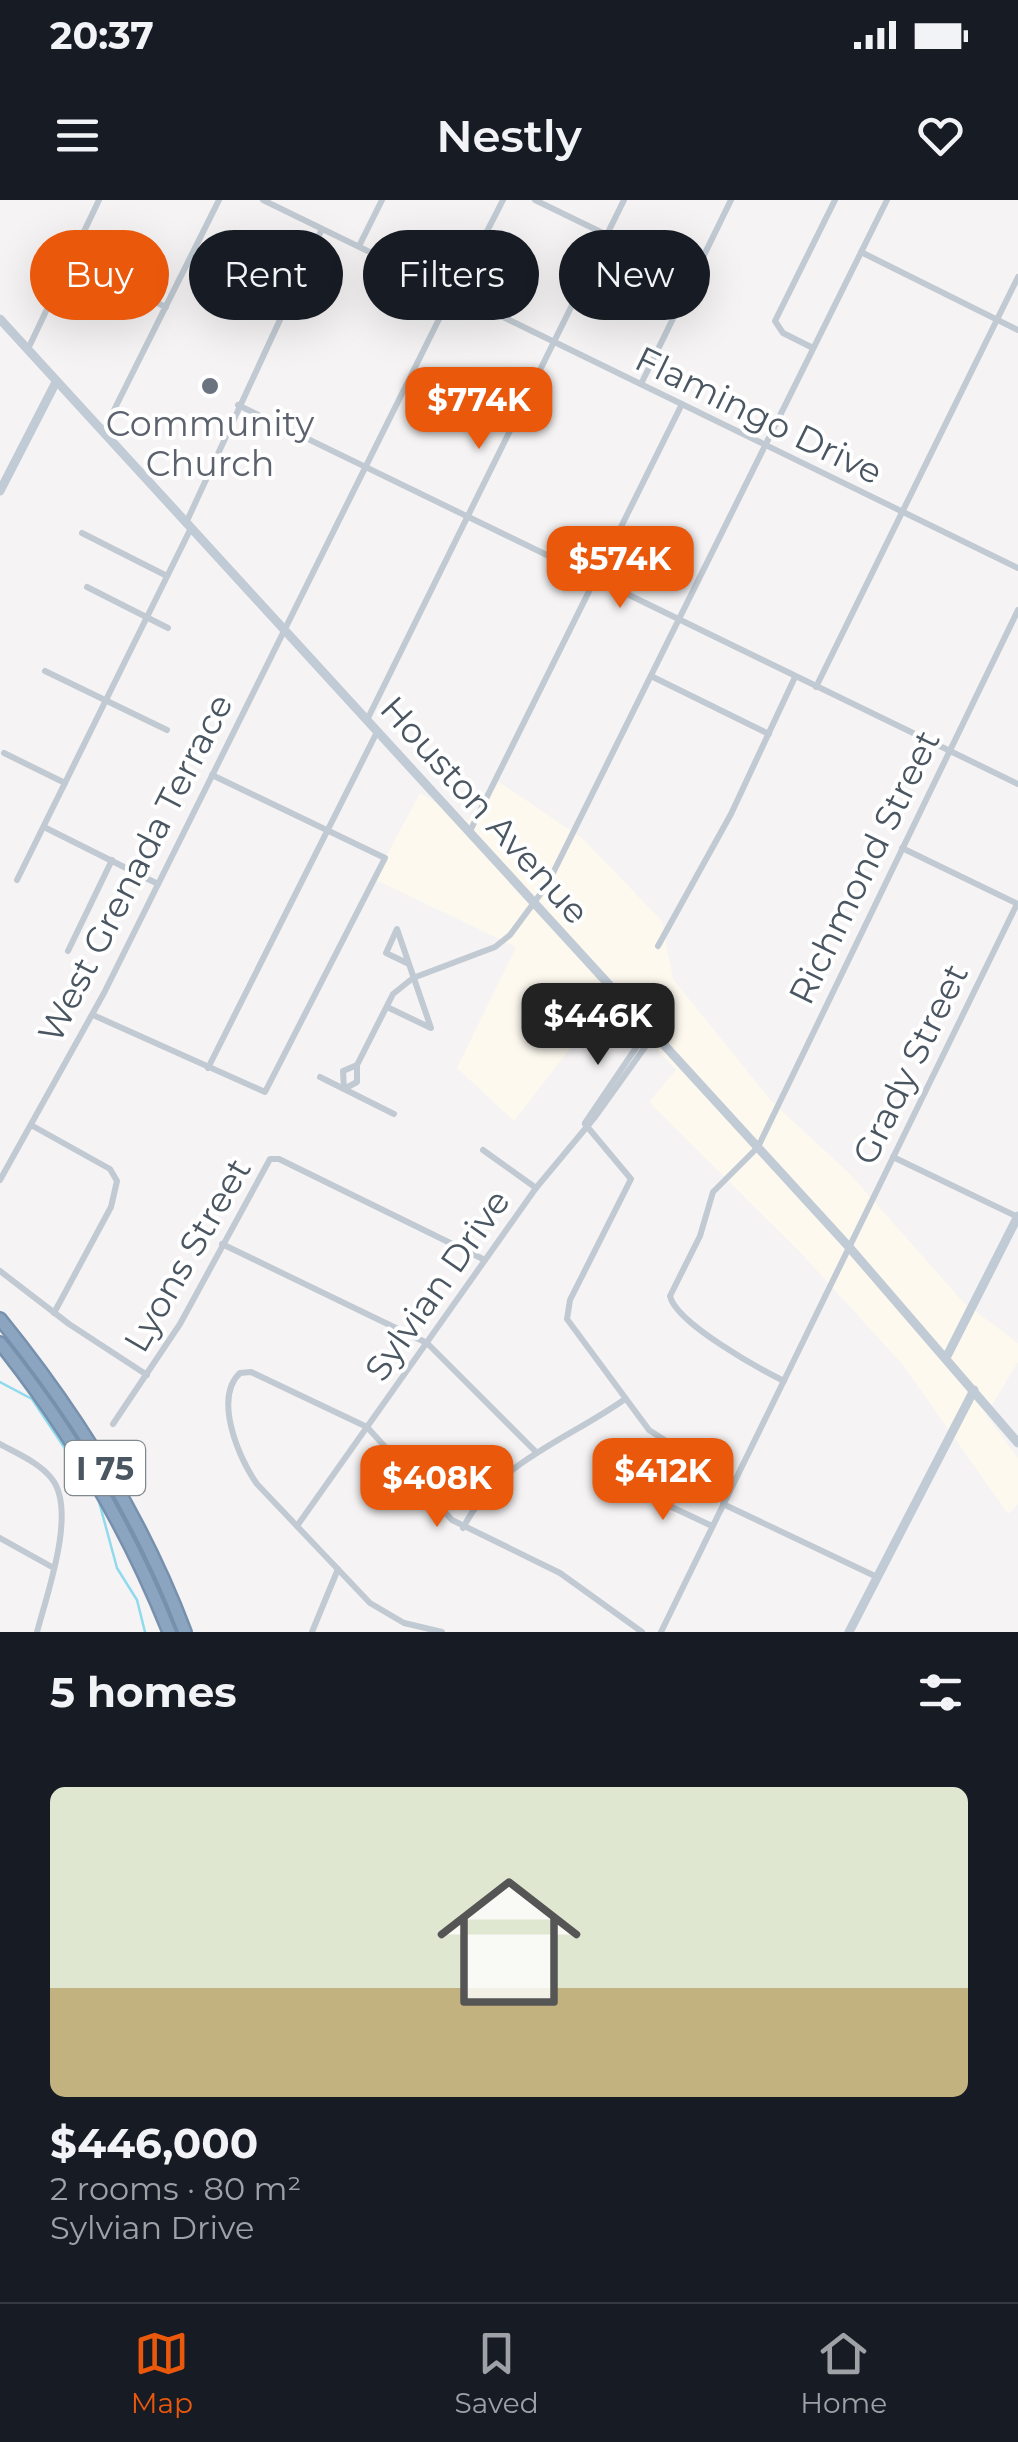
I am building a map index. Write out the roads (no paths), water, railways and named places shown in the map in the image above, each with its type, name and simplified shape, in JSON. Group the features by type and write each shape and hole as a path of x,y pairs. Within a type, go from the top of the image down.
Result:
{"highway":[{"name":"I 75","path":"0,1319 102,1461 157,1565 185,1632"},
{"name":"I 75","path":"0,1343 50,1409 104,1495 169,1632"}],"street":[{"path":"84,230 99,200"},
{"path":"169,302 217,200"},
{"name":"Flamingo Drive","path":"264,200 363,248"},
{"path":"359,246 382,200"},
{"name":"West Grenada Terrace","path":"487,230 503,200"},
{"path":"535,200 599,230"},
{"path":"609,230 624,200"},
{"path":"641,384 730,200"},
{"path":"813,348 783,332 775,321 835,200"},
{"path":"344,1089 357,1082 358,1065 393,994 413,978 495,947 510,936 547,886 887,200"},
{"path":"17,880 167,576 238,405 322,229"},
{"path":"861,252 1018,330"},
{"path":"816,686 1018,278"},
{"path":"28,349 42,320"},
{"path":"102,433 160,320"},
{"name":"West Grenada Terrace","path":"0,1180 93,1015 440,320"},
{"name":"Flamingo Drive","path":"509,320 1018,568"},
{"path":"366,720 565,320"},
{"name":"Houston Avenue","path":"1,324 849,1247 947,1356 1018,1443"},
{"path":"0,492 56,382"},
{"path":"469,833 682,404"},
{"path":"238,405 1018,784"},
{"path":"82,532 167,576"},
{"path":"87,587 168,628"},
{"name":"Richmond Street","path":"784,1381 737,1357 676,1310 670,1300 702,1228 711,1195 758,1147 1018,610"},
{"path":"45,670 167,730"},
{"path":"651,676 768,734"},
{"path":"658,946 717,842 796,677"},
{"path":"208,1068 377,732"},
{"path":"4,753 65,783"},
{"path":"93,1015 266,1092 384,858 212,775"},
{"path":"44,827 158,884"},
{"path":"902,848 1017,904"},
{"path":"68,951 112,860"},
{"name":"Grady Street","path":"661,1632 1017,904"},
{"path":"387,1007 431,1028 397,928 386,953 408,964"},
{"name":"Sylvian Drive","path":"297,1526 536,1188 585,1124 596,1117 650,1033"},
{"path":"344,1089 343,1072 358,1065"},
{"path":"320,1077 394,1114"},
{"path":"585,1124 631,1178 570,1300 566,1316 652,1433 733,1484"},
{"path":"31,1125 110,1169 117,1180 112,1207 54,1313"},
{"path":"483,1150 536,1188"},
{"path":"893,1156 1018,1217 947,1356"},
{"name":"Lyons Street","path":"113,1424 180,1324 262,1166 275,1158 485,1260"},
{"path":"222,1244 427,1344 536,1452"},
{"path":"0,1271 54,1313 147,1375"},
{"path":"440,1632 389,1617 338,1569 250,1474 228,1406 229,1388 240,1373 250,1372 366,1427 463,1528 560,1573 642,1632"},
{"path":"849,1632 974,1390"},
{"path":"463,1528 490,1489 536,1452 624,1398"},
{"path":"0,1444 38,1466 61,1494 63,1517 37,1632"},
{"path":"629,1487 712,1526"},
{"path":"723,1504 876,1576"},
{"path":"0,1538 52,1568"},
{"path":"312,1632 338,1569"}],"waterway":[{"path":"0,1382 32,1399 98,1498 117,1568 137,1600 145,1632"}],"place":[{"name":"Community Church","path":"210,386"}]}
